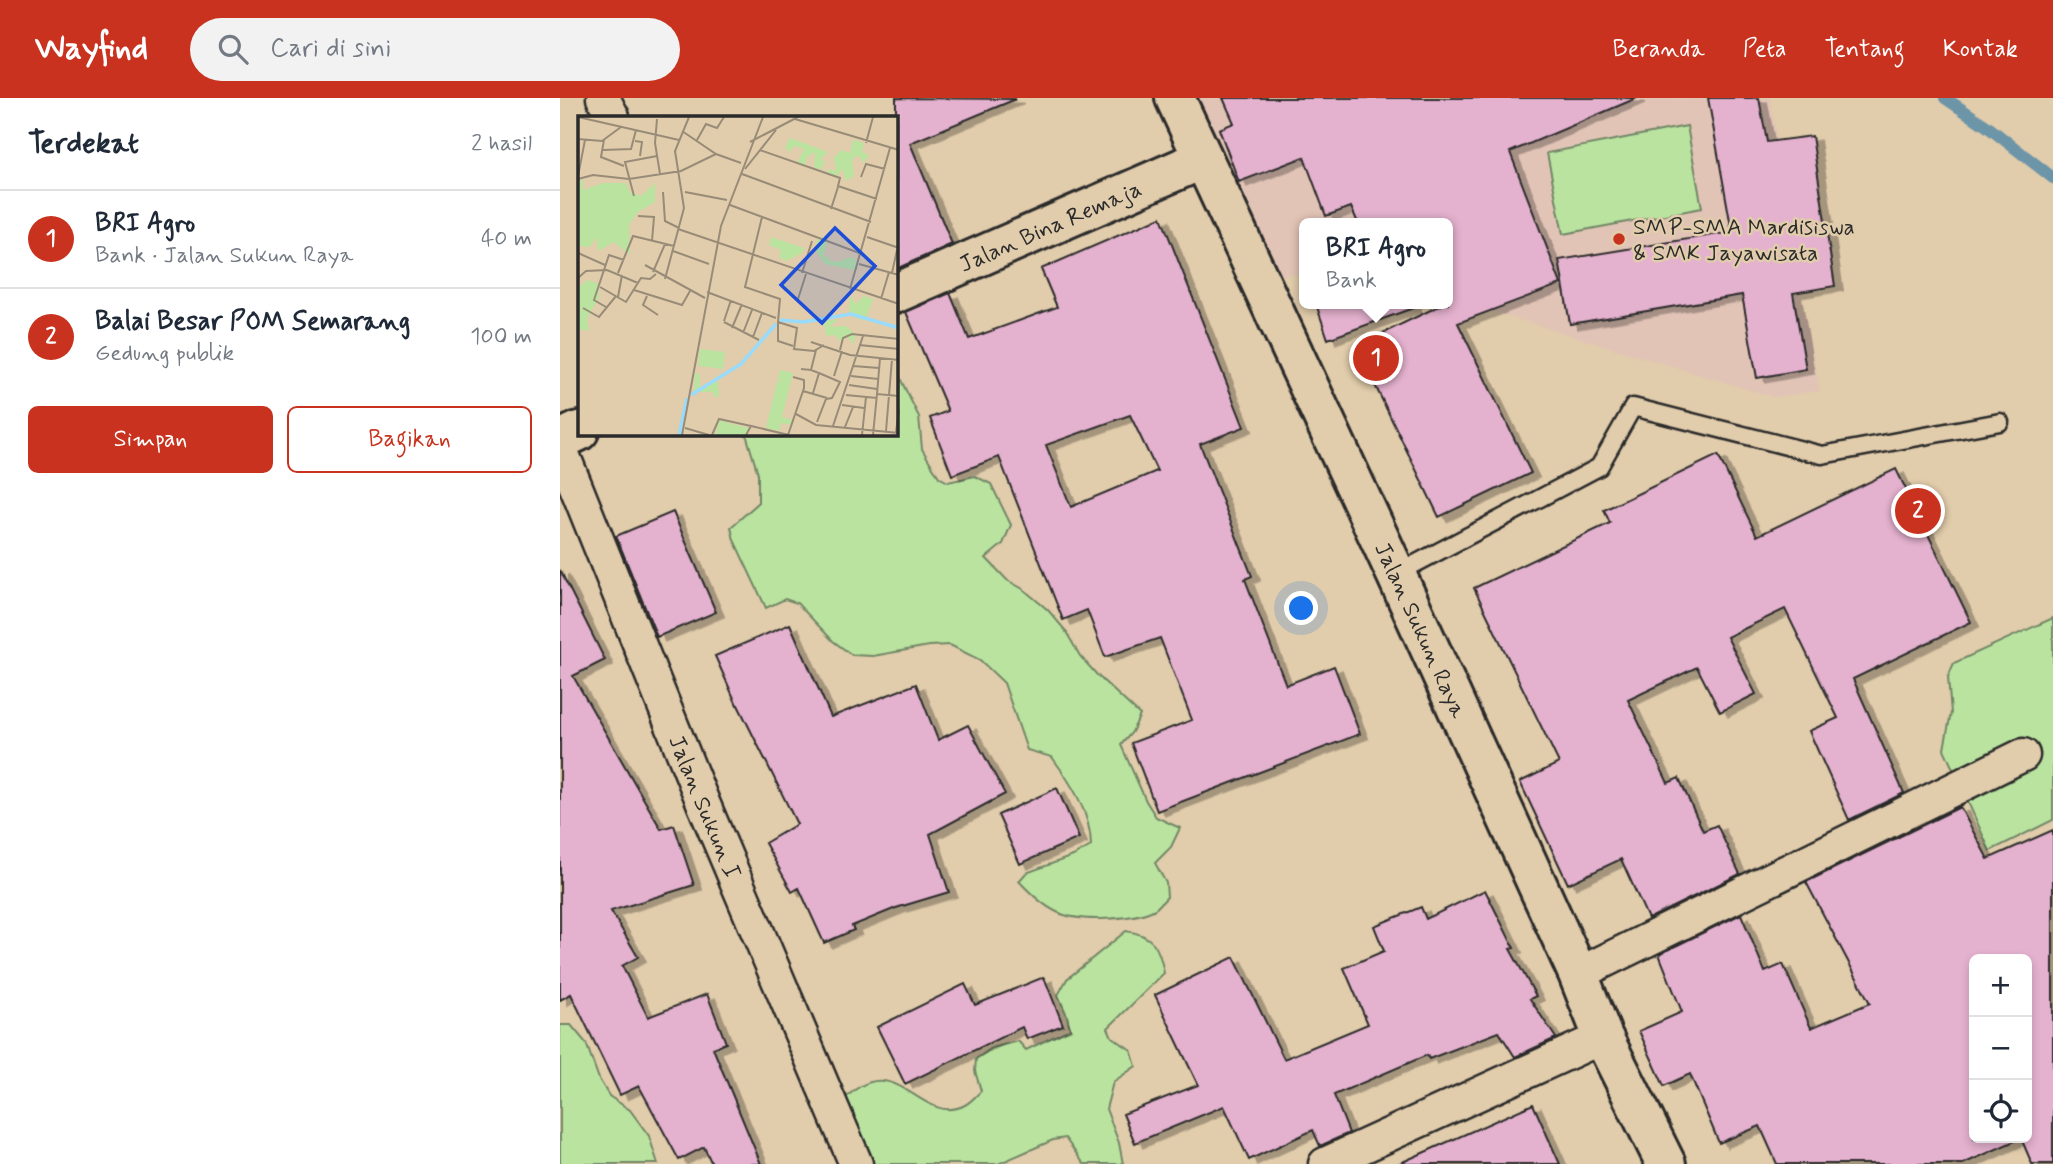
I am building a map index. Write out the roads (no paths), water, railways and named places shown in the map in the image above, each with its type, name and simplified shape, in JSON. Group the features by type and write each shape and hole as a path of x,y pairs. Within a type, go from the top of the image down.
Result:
{"street":[{"path":"603,98 612,116"},
{"name":"Jalan Sukun Raya","path":"1175,98 1396,574 1578,974 1603,1037 1666,1164"},
{"name":"Jalan Bina Remaja","path":"898,292 1203,159"},
{"path":"560,440 578,431"},
{"name":"Jalan Sukun I","path":"560,447 704,805 856,1164"},
{"path":"1578,974 2023,755"},
{"path":"1325,1164 1603,1037"}],"lane":[{"path":"1396,574 1599,467 1633,407 1822,455 2000,422"}],"waterway":[{"path":"1945,98 1988,127 2053,178"}],"place":[{"name":"SMP-SMA Mardisiswa & SMK Jayawisata","path":"1619,239"},
{"name":"BRI Agro","path":"1376,358"},
{"name":"Balai Besar POM Semarang","path":"1918,511"}]}
